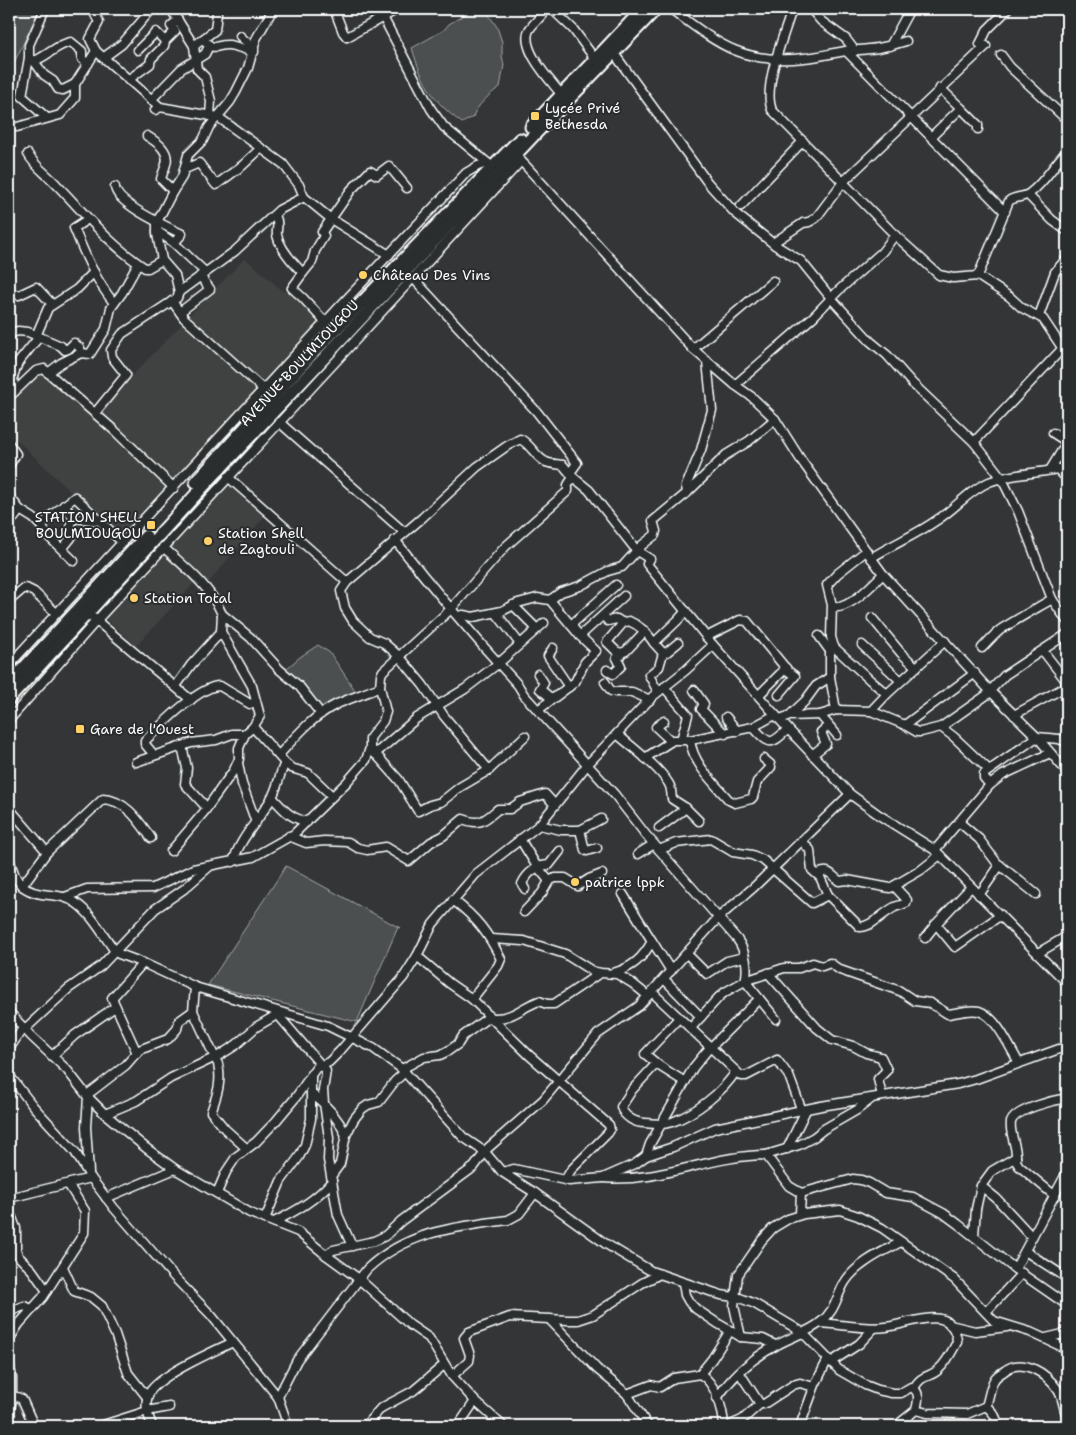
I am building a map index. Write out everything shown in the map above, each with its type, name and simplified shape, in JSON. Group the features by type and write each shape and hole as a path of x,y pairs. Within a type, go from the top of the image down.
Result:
{"highway":[{"name":"AVENUE BOULMIOUGOU","path":"9,698 13,679 168,513 310,356 490,165 515,156 561,94 641,9"},
{"name":"AVENUE BOULMIOUGOU","path":"13,679 86,613 613,52 656,9"}],"street":[{"path":"45,9 29,45 32,59 58,89 63,90 75,84 96,51"},
{"path":"92,9 99,22 90,39 96,51 158,108 214,116 283,164 299,185 304,197 331,219 389,256"},
{"path":"103,58 122,44 152,9"},
{"path":"171,9 194,46 197,69 205,78 214,116"},
{"path":"95,414 126,376 112,357 111,350 122,334 177,298 179,292 175,275 162,260 159,249 157,222 185,169 188,154 199,144 214,116 233,97 248,68 256,38 272,9"},
{"path":"334,9 343,32 347,37 398,9"},
{"path":"546,9 529,30 527,40 537,62 561,94"},
{"path":"552,9 573,29 595,59"},
{"path":"671,9 700,32 723,46 752,56 803,58 890,46 906,41"},
{"path":"792,9 776,58 769,96 769,104 777,116 895,235 939,275 953,278 978,276 1010,297 1022,308 1039,316 1048,324 1065,352 974,442"},
{"path":"811,9 821,20 842,36 855,51"},
{"path":"890,46 910,9"},
{"path":"775,245 776,241 802,222 810,222 816,218 843,182 983,45 987,30 1008,9"},
{"path":"151,100 180,69 205,54 206,43 215,30 217,13"},
{"path":"383,17 439,122 490,165"},
{"path":"175,31 171,26 178,20"},
{"path":"128,80 150,64 151,59 164,46 164,41 175,31 183,27"},
{"path":"138,50 156,32 164,41"},
{"path":"130,33 147,40 159,51"},
{"path":"240,36 254,50"},
{"path":"32,59 40,59 61,45 71,42 82,51 82,59 88,64"},
{"path":"194,46 206,43 217,48 231,45 254,50"},
{"path":"846,51 1005,212"},
{"path":"613,52 708,183 736,213 775,245 801,261 870,340 974,442 1001,477 1018,511 1052,599 1067,621"},
{"path":"1001,56 1010,67 1067,120"},
{"path":"32,59 22,96 47,118"},
{"path":"17,127 60,115 75,98 75,84"},
{"path":"940,88 978,125 978,129"},
{"path":"931,137 961,108"},
{"path":"147,136 160,145 164,152 167,160 161,180 173,191"},
{"path":"741,206 802,141"},
{"path":"185,169 199,163 216,185 243,166 260,149"},
{"path":"28,154 34,164 51,178 88,220 109,241 138,264 147,268 162,260"},
{"path":"978,276 1009,201 1028,195 1066,155"},
{"path":"9,720 163,547 414,279 515,156 693,349 735,385 752,396 775,419 801,460 883,574 1067,772"},
{"path":"9,665 466,173 478,166 490,165"},
{"path":"326,323 292,288 312,262 324,236 322,232 351,190 370,171 377,175 389,166 407,188"},
{"path":"115,187 116,192 133,208 182,234 174,243"},
{"path":"1028,195 1052,220 1067,231"},
{"path":"179,292 235,251 264,223 287,205 304,197"},
{"path":"275,215 278,224 278,238 287,255 303,273"},
{"path":"88,220 74,228 87,260 99,278 102,289 114,303"},
{"path":"157,231 174,243 203,274 210,288 180,312"},
{"path":"735,385 805,324 882,252 895,235"},
{"path":"1039,316 1055,272 1067,258"},
{"path":"48,373 61,363 81,353 89,355 91,353 106,329 114,303 138,264"},
{"path":"11,394 13,376 18,363 37,337 44,314 52,304 77,289 94,272"},
{"path":"414,279 537,412 577,463 568,485 568,491 505,547 452,609 383,671 380,687 386,712 383,721 370,738 372,751 399,780 418,811 441,802 460,787 489,770 525,736"},
{"path":"693,349 773,281"},
{"path":"9,293 19,295 36,287 52,304"},
{"path":"172,301 180,312 208,340 264,390"},
{"path":"9,334 22,330 61,346 65,350 68,350 74,343 80,348 81,353"},
{"path":"687,493 686,486 701,450 712,410 707,361"},
{"path":"9,369 13,376"},
{"path":"11,394 38,369 44,369 174,488"},
{"path":"550,600 561,592 580,586 608,571 622,567 655,535 656,531 653,521 687,493 726,455 749,441 775,419"},
{"path":"279,422 404,532"},
{"path":"1054,433 1067,442 1054,470"},
{"path":"489,770 400,657 384,642 366,634 348,614 343,602 342,591 347,582 486,460 520,439 528,444 544,461 563,465 589,490 637,551 650,559 647,564 706,637 788,729 850,794 878,815 937,852 1067,983"},
{"path":"9,444 16,454 9,466"},
{"path":"871,558 935,522 951,511 970,492 1001,477 1067,467"},
{"path":"1054,470 1067,476"},
{"path":"228,477 347,582"},
{"path":"9,496 20,510 42,526 49,536 74,561"},
{"path":"42,526 64,504 75,497 123,543"},
{"path":"64,504 74,518 100,521"},
{"path":"9,519 14,518 20,510"},
{"path":"62,549 70,538 71,523 74,518"},
{"path":"165,527 175,535"},
{"path":"395,540 538,710 614,795 656,847 740,944 747,969 745,981"},
{"path":"163,547 202,584 222,614 251,638 279,669 299,686 321,714"},
{"path":"836,710 830,677 833,607 827,585 866,551"},
{"path":"833,607 837,608 850,603 883,574"},
{"path":"571,625 616,585"},
{"path":"9,601 26,588 34,592 56,613"},
{"path":"580,636 624,596"},
{"path":"459,616 463,614 473,617 496,613 513,605 537,598 550,600 580,636 596,651 585,662 575,682 538,710"},
{"path":"982,648 1004,628 1039,605 1052,599"},
{"path":"598,600 608,621 617,619 622,623"},
{"path":"513,605 537,629"},
{"path":"654,643 686,611"},
{"path":"86,613 192,700"},
{"path":"496,613 520,644"},
{"path":"222,614 221,632 252,686 261,715 253,728 245,734 239,748 238,762 242,784 256,822"},
{"path":"872,618 916,668"},
{"path":"706,637 740,620 747,621 786,668 795,676 779,695"},
{"path":"619,653 608,642 622,623 630,621 645,631 663,652"},
{"path":"65,897 87,889 153,888 193,869 253,857 289,836 307,822 357,772 372,751 417,718 465,689 499,663 544,623"},
{"path":"619,653 626,651 645,631"},
{"path":"176,686 191,665 221,632"},
{"path":"646,758 671,741 725,734 754,727 777,717 820,715 836,710 872,711 917,732 942,727 991,691 1005,675 1067,634"},
{"path":"819,636 887,694"},
{"path":"872,711 887,694 945,641"},
{"path":"663,652 667,652 678,643"},
{"path":"217,1193 231,1164 276,1121 300,1092 316,1068 329,1062 394,989 417,956 434,924 476,874 539,825 587,765 661,689 686,670 713,645"},
{"path":"862,645 901,681"},
{"path":"554,648 548,656 568,687"},
{"path":"1043,651 1067,682"},
{"path":"663,652 659,667 649,676 688,715 681,740"},
{"path":"607,670 613,674 620,666 621,664 617,658 620,656 619,653"},
{"path":"759,695 786,668"},
{"path":"538,674 544,682 540,689 552,699"},
{"path":"905,725 975,674"},
{"path":"789,716 805,701 816,686 830,677"},
{"path":"13,679 32,692"},
{"path":"605,682 615,692 632,692 650,700"},
{"path":"154,755 145,744 145,741 166,720 192,700 218,686 250,704 256,702"},
{"path":"1014,715 1067,686"},
{"path":"279,756 308,724 321,714 338,704 380,687"},
{"path":"694,690 704,704 701,709 725,734"},
{"path":"820,715 837,735"},
{"path":"726,716 737,731"},
{"path":"664,721 656,726 671,741"},
{"path":"812,755 826,744 821,732 828,726"},
{"path":"754,727 765,740 771,742 776,741 788,729"},
{"path":"942,727 989,770"},
{"path":"253,728 285,763 291,768 308,773 332,796"},
{"path":"136,762 182,746 216,740 234,734 245,734"},
{"path":"617,734 646,758 668,783 672,799 686,808 699,822"},
{"path":"990,785 983,776 989,770 1037,738 1059,739 1067,742"},
{"path":"690,740 698,763 729,800 733,802 748,801 753,797 757,782 771,767 764,759"},
{"path":"182,746 187,768 185,784 207,808"},
{"path":"818,874 825,871 839,881 847,880 888,888 894,886 921,870 990,785 1001,776 1050,753"},
{"path":"171,851 207,808 238,762"},
{"path":"233,862 238,847 272,797 285,763"},
{"path":"289,836 306,843 324,840 348,842 358,848 367,850 386,847 408,861 463,819 476,823 486,819 500,808 510,809 520,802 545,794 555,805"},
{"path":"326,1255 333,1250 374,1241 385,1236 401,1221 474,1167 485,1152 543,1100 598,1034 639,1006 718,918 773,870 850,794"},
{"path":"272,797 293,818 307,822"},
{"path":"22,886 47,852 103,799 109,800 130,811 137,817 151,838"},
{"path":"9,808 47,852"},
{"path":"659,828 686,808"},
{"path":"539,825 561,830 580,830 601,819"},
{"path":"959,822 977,837 987,852 1000,865 1036,894"},
{"path":"580,830 585,850 597,848"},
{"path":"520,839 537,867 549,880"},
{"path":"638,854 656,847 711,839 732,852 758,857 812,902 828,895"},
{"path":"802,841 810,850 812,870 818,874 828,895 862,928 894,907 906,903 907,900 894,886"},
{"path":"525,889 522,884 523,881 540,865 550,865 560,851"},
{"path":"9,857 16,880 22,886 39,894 65,897 75,902 83,909 119,954 195,986 279,1014 324,1025 352,1036 379,1052 403,1070 463,1137 485,1152 502,1172 606,1244 651,1271 683,1283 756,1304 802,1332 829,1360 846,1374 878,1390 901,1393 911,1387 914,1388"},
{"path":"980,895 1000,865"},
{"path":"9,1049 24,1028 68,989 101,966 155,909 212,866"},
{"path":"524,912 542,893 549,880 565,878 578,886 602,874"},
{"path":"925,938 971,887"},
{"path":"623,894 671,971"},
{"path":"453,900 474,917 491,939 501,959 501,962 472,999"},
{"path":"936,924 955,947 984,929 1000,915"},
{"path":"1038,953 1067,936"},
{"path":"491,939 524,941 571,957 592,971 600,973 613,973 625,970 642,957 652,942"},
{"path":"686,954 707,974 727,961 744,957"},
{"path":"417,956 449,983 472,999 557,1081 609,1125 610,1130 571,1170 565,1180"},
{"path":"690,1029 713,1002 725,992 745,981 784,968 799,968 813,962 822,966 830,963 840,970 900,991 915,1001 930,1003 948,1014 960,1011 980,1012 996,1024 1019,1063"},
{"path":"137,1052 112,998 143,963"},
{"path":"1059,976 1067,971"},
{"path":"274,1222 322,1193 340,1164 346,1134 359,1113 368,1105 379,1102 403,1070 424,1057 440,1055 448,1051 458,1044 464,1036 491,1017 502,1018 513,1015 539,1001 554,1004 600,973"},
{"path":"613,973 650,994 744,1076 777,1060 789,1076 804,1110 787,1149"},
{"path":"768,973 806,1016 832,1040 881,1057 887,1070 878,1079 882,1096"},
{"path":"664,979 701,1017"},
{"path":"745,981 776,1019"},
{"path":"195,986 193,1011 218,1064 220,1078 218,1092 211,1112 246,1148"},
{"path":"646,1156 650,1144 693,1068 710,1048 760,998"},
{"path":"52,1056 74,1035 115,1007"},
{"path":"90,1177 86,1127 87,1096 126,1065 144,1047 161,1043 168,1039 177,1029 179,1021 193,1011"},
{"path":"9,1012 67,1070 87,1096 105,1114 175,1169 250,1213 298,1232 359,1279 410,1325 431,1340 452,1376 474,1401 503,1426"},
{"path":"105,1114 136,1101 171,1078 236,1045 256,1027 279,1014"},
{"path":"279,1014 327,1073 323,1090 329,1138 328,1160 338,1215 352,1246"},
{"path":"679,1018 645,1054 656,1064 684,1082"},
{"path":"603,1178 635,1164 646,1156 673,1147 715,1128 804,1110 958,1084 1067,1048"},
{"path":"656,1064 632,1090 621,1107 624,1113 634,1121 662,1124 681,1118 704,1104 724,1087 736,1071"},
{"path":"265,1219 281,1181 299,1157 305,1145 311,1118 311,1074"},
{"path":"9,1075 33,1106 75,1152 90,1177 106,1198 170,1272 212,1315 278,1397 288,1426"},
{"path":"312,1094 324,1102 340,1121 346,1134"},
{"path":"502,1172 514,1169 565,1180 627,1178 653,1175 723,1159 750,1155 766,1156 814,1137 857,1110 872,1098"},
{"path":"1055,1196 1019,1166 1016,1161 1011,1122 1020,1113 1051,1101 1067,1098"},
{"path":"766,1156 789,1186 802,1193 852,1179 862,1180 886,1193 913,1197 944,1214 974,1235 1018,1271 1067,1305"},
{"path":"974,1235 976,1209 981,1186 992,1172 1016,1157"},
{"path":"106,1198 175,1169"},
{"path":"986,1312 1018,1271 1025,1251 1067,1172"},
{"path":"9,1198 90,1177"},
{"path":"9,1340 19,1324 47,1291 84,1233 85,1210 68,1184"},
{"path":"981,1186 996,1198 1032,1237"},
{"path":"800,1214 802,1193"},
{"path":"278,1397 297,1360 359,1279 378,1259 407,1241 443,1230 508,1220 515,1217 536,1194"},
{"path":"9,1210 15,1226 18,1256 32,1270 47,1291"},
{"path":"741,1337 735,1314 734,1297 738,1275 762,1240 773,1228 800,1214 840,1210 870,1221 954,1279 994,1321 1046,1338 1067,1350"},
{"path":"717,1398 727,1384 757,1356 820,1323 834,1308 843,1286 852,1273 877,1255 901,1242"},
{"path":"1025,1251 1067,1278"},
{"path":"63,1267 74,1292 96,1300 107,1313 128,1373 147,1397"},
{"path":"452,1376 469,1361 470,1355 464,1338 469,1332 510,1317 578,1320 593,1315 627,1292 660,1274"},
{"path":"683,1283 685,1295 693,1305 730,1331 741,1337 763,1339 775,1345"},
{"path":"9,1312 24,1306 32,1309"},
{"path":"549,1319 579,1348 597,1369 627,1394 648,1426"},
{"path":"820,1323 874,1328 924,1319 942,1319 950,1325 957,1336 957,1342 946,1363 934,1374 928,1374 921,1378 914,1388"},
{"path":"950,1325 975,1331 1009,1326"},
{"path":"800,1426 814,1387 829,1360 859,1344 874,1328"},
{"path":"700,1374 730,1331"},
{"path":"1046,1338 1067,1333"},
{"path":"152,1426 147,1411 147,1397 150,1391 168,1376 233,1342"},
{"path":"9,1362 12,1378 9,1415"},
{"path":"986,1406 993,1382 997,1377 1007,1368 1019,1364 1024,1365 1043,1374 1059,1392 1067,1417 1064,1426"},
{"path":"364,1426 381,1408 413,1391 444,1365"},
{"path":"739,1372 760,1404"},
{"path":"627,1394 651,1385 660,1387 674,1378 700,1374 705,1377 717,1398 722,1408 726,1426 742,1424 760,1404 764,1404 793,1385 800,1383 814,1387"},
{"path":"899,1426 901,1422 916,1410 918,1396 914,1388"},
{"path":"10,1398 17,1397 22,1400 34,1426"},
{"path":"458,1426 474,1401"},
{"path":"916,1410 927,1413 966,1414 986,1406"},
{"path":"986,1406 998,1420 998,1426"},
{"path":"100,1426 121,1423 147,1411 169,1407"}],"shaded area":[{"path":"9,9 39,9 9,73"},
{"path":"474,9 485,9 497,27 502,42 504,65 500,87 480,104 473,117 462,123 443,107 424,81 412,48 444,30 449,24"},
{"path":"245,258 284,292 289,290 322,321 120,540 9,432 9,396 40,366 96,417 128,380"},
{"path":"226,481 264,517 209,582 166,548"},
{"path":"163,549 197,580 136,646 105,618"},
{"path":"318,645 330,653 357,693 323,711 301,683 286,669"},
{"path":"286,866 400,928 398,927 357,1022 208,985"}],"waterway":[{"path":"9,17 14,9"}],"place":[{"name":"Lycée Privé Bethesda","path":"535,116"},
{"name":"Château Des Vins","path":"363,275"},
{"name":"STATION SHELL BOULMIOUGOU","path":"151,525"},
{"name":"Station Shell de Zagtouli","path":"208,541"},
{"name":"Station Total","path":"134,598"},
{"name":"Gare de l'Ouest","path":"80,729"},
{"name":"patrice lppk","path":"575,882"}]}
